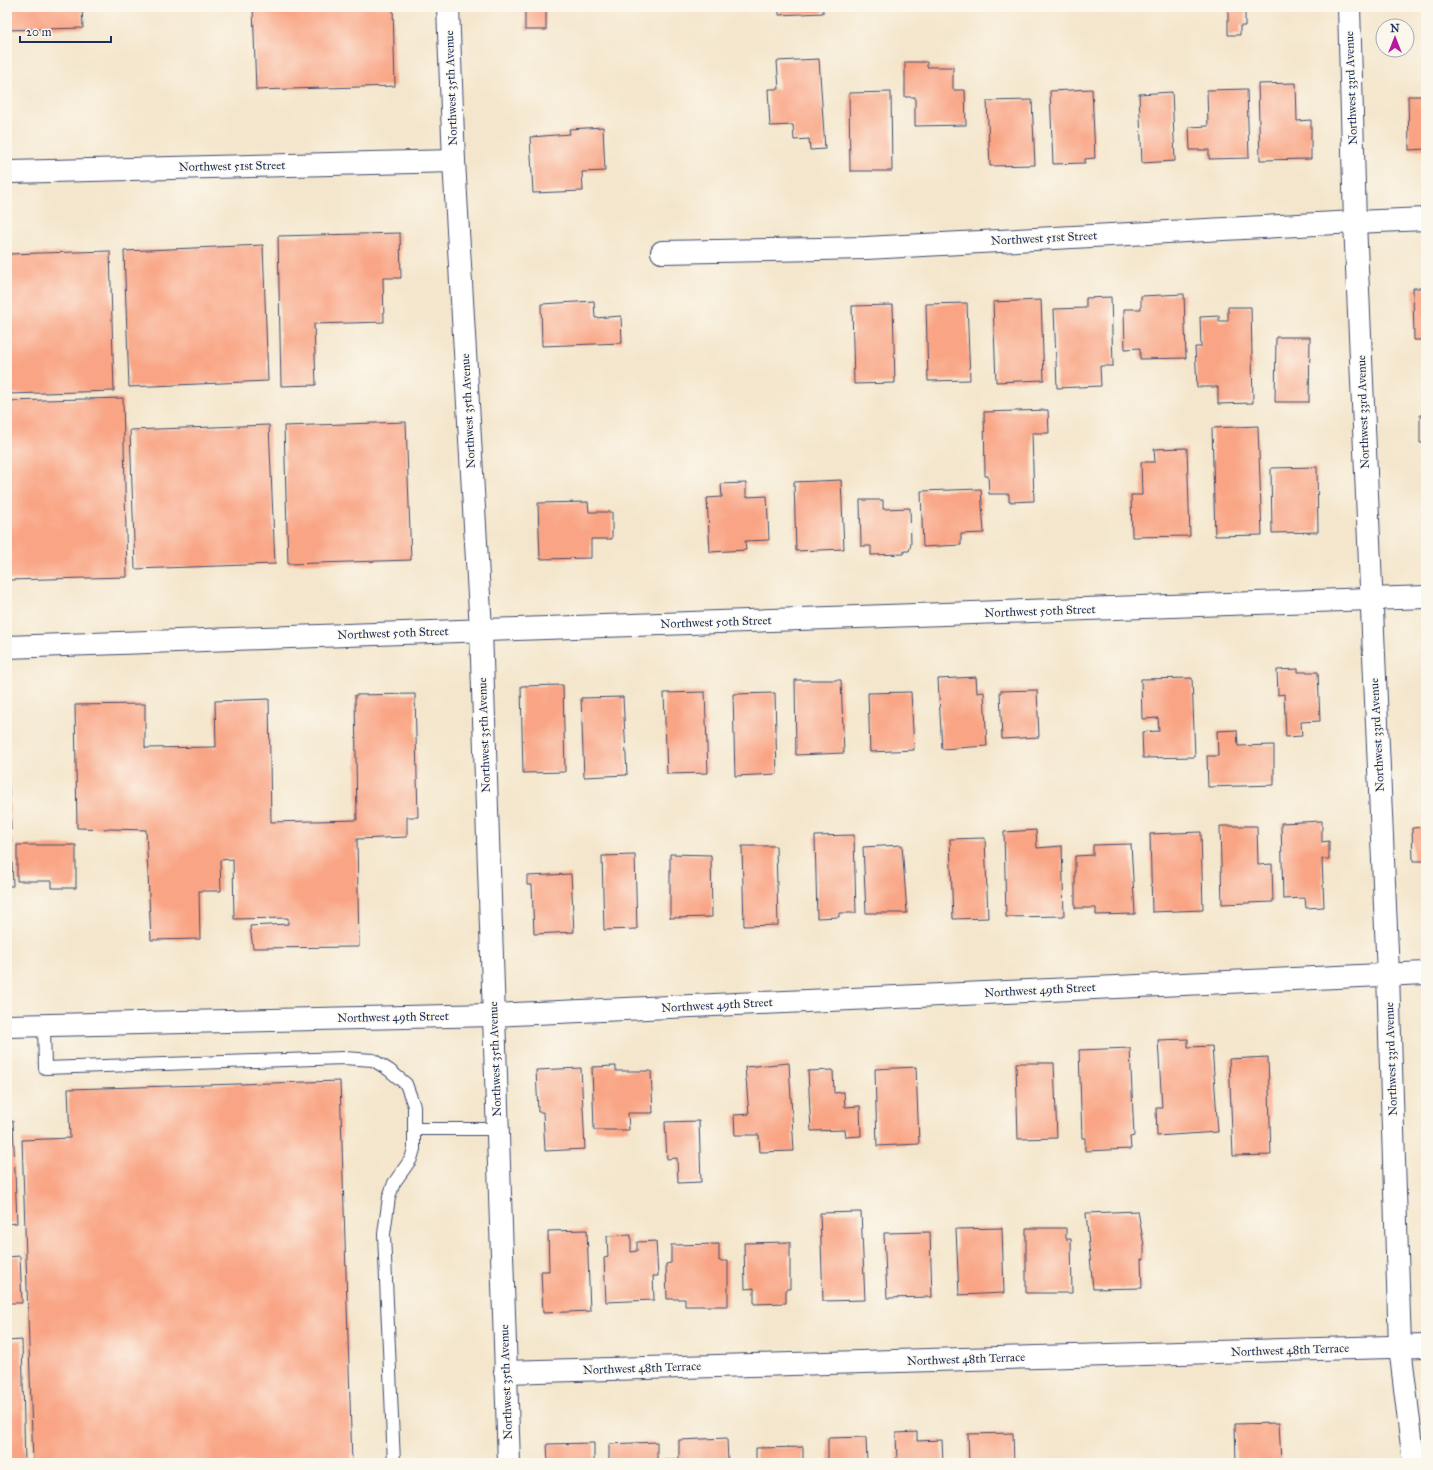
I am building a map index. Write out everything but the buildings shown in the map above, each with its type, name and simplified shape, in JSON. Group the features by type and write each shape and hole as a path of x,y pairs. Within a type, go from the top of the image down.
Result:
{"street":[{"name":"Northwest 35th Avenue","path":"448,7 454,161 481,630 508,1463"},
{"name":"Northwest 33rd Avenue","path":"1349,7 1355,222 1388,974 1400,1347 1414,1463"},
{"name":"Northwest 51st Street","path":"10,172 454,161"},
{"name":"Northwest 51st Street","path":"662,252 866,248 1426,219"},
{"name":"Northwest 50th Street","path":"7,647 1426,597"},
{"name":"Northwest 49th Street","path":"7,1026 494,1015 1426,973"},
{"name":"Northwest 48th Terrace","path":"505,1372 1426,1346"}],"lane":[{"path":"44,1026 45,1068 344,1058 373,1060 389,1070 406,1084 414,1106 414,1149 411,1159 394,1184 389,1197 384,1234 394,1463"},
{"path":"414,1129 497,1129"}]}
